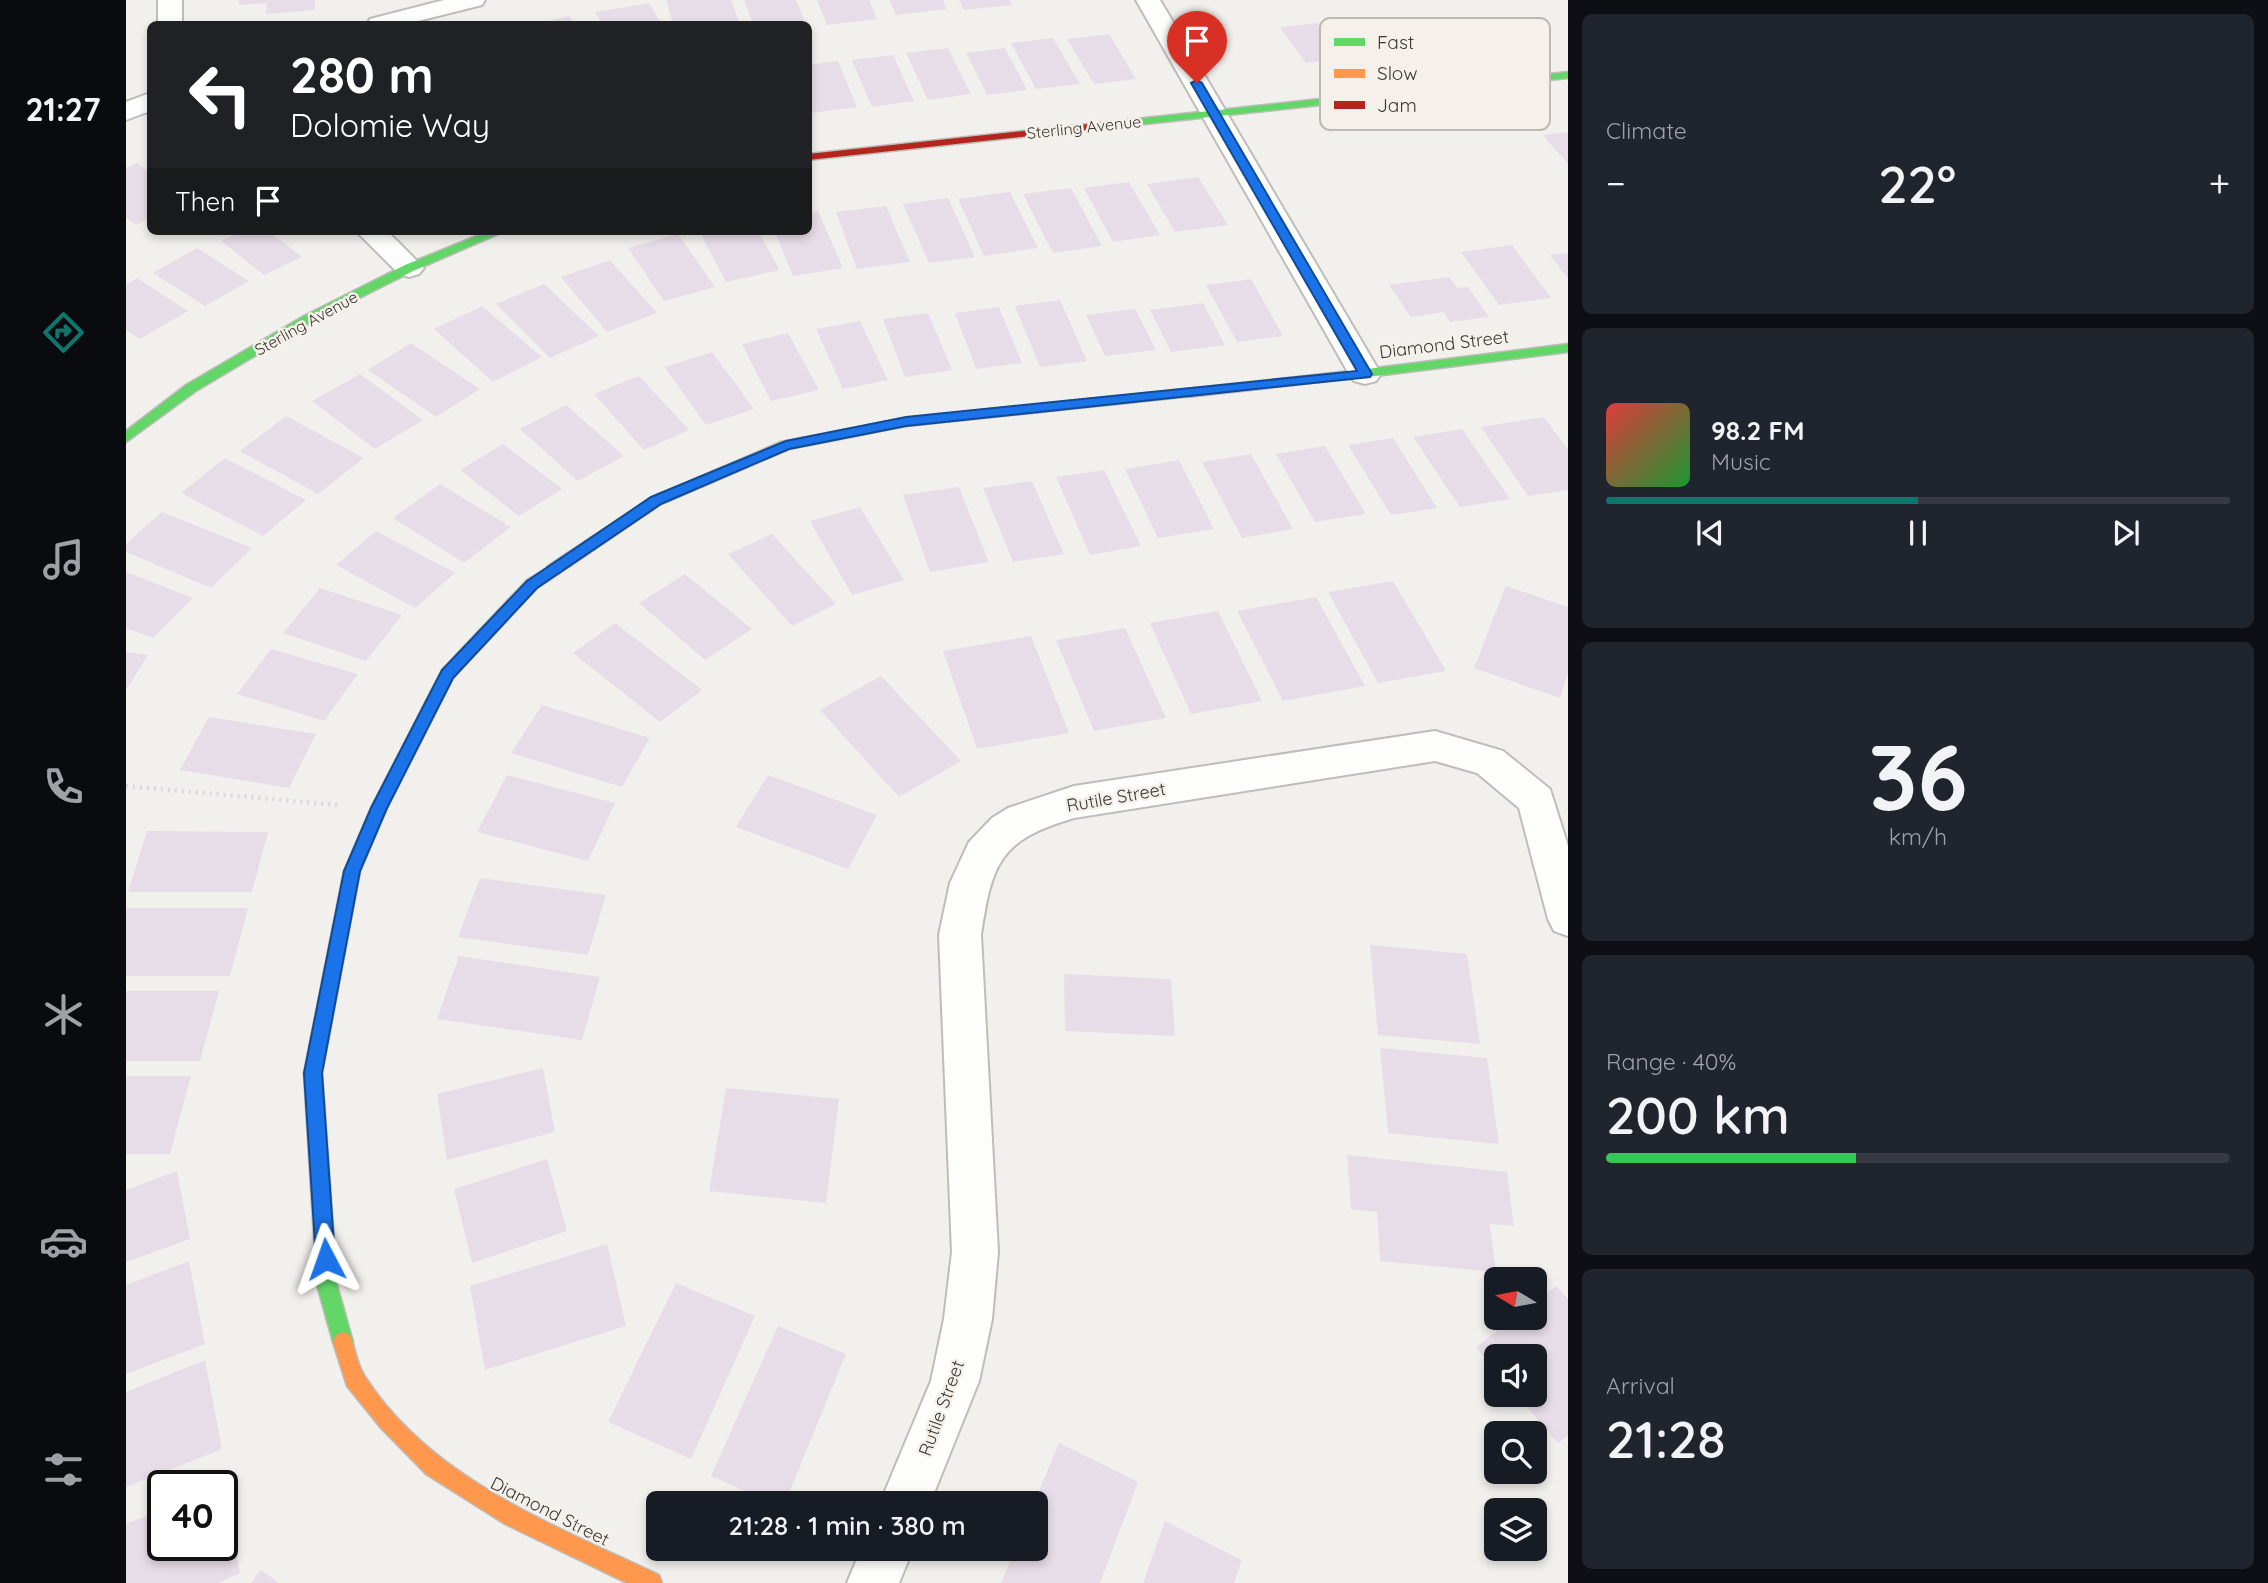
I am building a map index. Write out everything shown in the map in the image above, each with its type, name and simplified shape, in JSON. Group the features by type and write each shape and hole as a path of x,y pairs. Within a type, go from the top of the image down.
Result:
{"street":[{"path":"170,0 170,21"},
{"path":"391,21 473,0"},
{"path":"1148,0 1365,374"},
{"name":"Sterling Avenue","path":"1550,77 1568,75"},
{"path":"126,112 147,102"},
{"name":"Sterling Avenue","path":"812,157 1320,102"},
{"path":"374,235 409,268"},
{"name":"Sterling Avenue","path":"126,438 191,388 308,319 409,268 489,235"},
{"name":"Diamond Street","path":"651,1583 512,1517 433,1467 388,1421 354,1379 327,1285 313,1073 352,871 379,808 447,674 532,584 656,501 786,446 906,422 1365,374 1568,348"},
{"name":"Rutile Street","path":"910,1491 954,1381 968,1319 975,1252 960,934 968,883 988,843 1022,819 1074,802 1435,746 1490,762 1536,800 1568,919"},
{"path":"873,1583 882,1561"}],"path":[{"path":"126,786 379,808"}],"building":[{"path":"239,0 315,0 315,10 266,14 267,3 239,5"},
{"path":"666,0 731,0 739,21 672,21"},
{"path":"744,0 796,0 805,21 752,21"},
{"path":"817,0 869,0 877,19 827,25"},
{"path":"889,0 943,0 947,9 896,15"},
{"path":"959,0 1010,0 1012,5 964,10"},
{"path":"649,3 659,21 600,21 595,12"},
{"path":"569,16 573,21 548,21"},
{"path":"1318,23 1320,61 1306,63 1280,27"},
{"path":"1109,34 1136,79 1094,84 1067,39"},
{"path":"1053,38 1080,84 1036,89 1011,43"},
{"path":"948,48 971,94 928,100 906,53"},
{"path":"1005,48 1027,90 987,95 966,53"},
{"path":"893,55 914,101 872,107 852,60"},
{"path":"838,61 857,107 812,113 812,64"},
{"path":"1568,132 1568,164 1543,135"},
{"path":"137,163 147,171 147,220 136,225 126,217 126,168"},
{"path":"1198,177 1228,225 1175,232 1147,184"},
{"path":"1129,182 1160,235 1113,242 1084,188"},
{"path":"1071,188 1102,246 1053,253 1023,194"},
{"path":"1010,192 1038,248 984,256 958,199"},
{"path":"948,198 975,257 929,263 903,204"},
{"path":"886,206 910,262 857,269 836,212"},
{"path":"818,211 843,268 793,276 777,235 812,235 812,212"},
{"path":"234,235 274,235 302,257 264,275 221,241"},
{"path":"679,235 715,287 664,301 628,248"},
{"path":"701,235 760,235 780,270 726,282"},
{"path":"1512,245 1551,298 1499,305 1461,252"},
{"path":"197,248 249,281 205,306 153,273"},
{"path":"1568,253 1568,279 1550,255"},
{"path":"610,260 657,313 607,332 561,277"},
{"path":"1449,277 1457,288 1468,287 1489,317 1450,322 1444,312 1411,317 1389,285"},
{"path":"137,278 188,311 140,339 126,330 126,285"},
{"path":"1251,279 1283,336 1237,342 1206,285"},
{"path":"544,284 599,336 550,358 496,304"},
{"path":"1060,300 1087,361 1040,367 1015,306"},
{"path":"1203,303 1225,345 1171,352 1150,310"},
{"path":"482,306 542,357 493,382 434,329"},
{"path":"999,307 1022,363 976,369 955,313"},
{"path":"1135,309 1156,350 1105,356 1086,315"},
{"path":"928,313 952,370 905,377 883,319"},
{"path":"860,321 888,380 843,389 816,329"},
{"path":"788,333 819,390 771,401 742,344"},
{"path":"411,343 480,389 436,417 368,370"},
{"path":"712,352 754,409 706,425 665,367"},
{"path":"360,374 423,420 375,449 312,401"},
{"path":"639,376 689,430 644,450 594,394"},
{"path":"566,405 624,456 578,481 520,429"},
{"path":"286,416 364,458 318,494 240,451"},
{"path":"1544,417 1568,450 1568,490 1528,496 1481,427"},
{"path":"1462,429 1510,499 1460,507 1413,437"},
{"path":"1393,438 1437,508 1391,515 1348,445"},
{"path":"503,444 562,489 519,516 460,470"},
{"path":"1325,446 1366,514 1315,522 1276,454"},
{"path":"1251,454 1293,529 1242,538 1202,462"},
{"path":"225,458 306,500 263,536 181,493"},
{"path":"1179,460 1214,529 1158,538 1125,469"},
{"path":"1104,470 1141,546 1090,555 1056,477"},
{"path":"1032,481 1064,554 1013,562 983,488"},
{"path":"440,484 511,527 464,563 393,518"},
{"path":"959,487 989,562 930,572 903,495"},
{"path":"860,507 904,580 852,595 810,521"},
{"path":"162,512 252,548 211,588 126,552 126,544"},
{"path":"376,531 455,573 415,608 336,565"},
{"path":"772,534 836,604 792,626 728,554"},
{"path":"126,572 193,598 153,638 126,628"},
{"path":"685,574 752,629 705,660 639,603"},
{"path":"1393,581 1446,671 1378,683 1328,592"},
{"path":"1506,586 1568,607 1568,673 1560,698 1474,668"},
{"path":"320,588 402,615 366,661 283,633"},
{"path":"1316,597 1365,686 1283,701 1237,611"},
{"path":"1218,611 1262,701 1191,714 1150,623"},
{"path":"615,623 702,690 660,722 573,653"},
{"path":"1125,628 1166,718 1094,731 1056,640"},
{"path":"1031,636 1069,733 977,749 943,651"},
{"path":"271,649 358,674 324,721 237,694"},
{"path":"126,652 148,655 126,690"},
{"path":"881,676 961,761 899,797 820,710"},
{"path":"542,705 650,738 622,787 511,753"},
{"path":"209,717 316,734 289,788 180,770"},
{"path":"507,775 615,803 588,861 477,832"},
{"path":"768,775 877,815 848,869 736,827"},
{"path":"147,831 268,832 252,892 128,892"},
{"path":"480,878 606,895 588,955 458,937"},
{"path":"126,908 248,908 230,976 126,976"},
{"path":"1370,945 1467,954 1480,1044 1378,1035"},
{"path":"459,956 600,977 582,1040 437,1019"},
{"path":"1064,974 1171,979 1175,1036 1065,1031"},
{"path":"126,991 219,991 200,1061 126,1061"},
{"path":"1380,1048 1487,1058 1499,1144 1388,1133"},
{"path":"543,1068 555,1132 447,1160 437,1094"},
{"path":"126,1076 191,1076 170,1154 126,1154"},
{"path":"726,1088 839,1099 826,1203 709,1191"},
{"path":"1347,1155 1507,1172 1514,1226 1490,1224 1495,1267 1484,1267 1484,1271 1380,1261 1377,1212 1351,1209"},
{"path":"547,1159 567,1231 472,1263 454,1189"},
{"path":"177,1171 190,1239 126,1262 126,1190"},
{"path":"607,1244 626,1326 485,1370 470,1286"},
{"path":"189,1261 205,1344 126,1374 126,1285"},
{"path":"676,1283 755,1316 691,1459 608,1422"},
{"path":"1556,1286 1568,1299 1568,1436 1558,1443 1547,1430 1547,1421 1539,1421 1527,1407 1547,1407 1547,1344 1484,1344 1484,1357 1476,1347 1498,1330 1547,1330 1547,1293"},
{"path":"778,1326 846,1354 790,1491 745,1491 711,1476"},
{"path":"205,1360 222,1449 169,1470 147,1470 147,1479 126,1487 126,1392"},
{"path":"1059,1443 1138,1482 1100,1583 1001,1583 1010,1561 1048,1561 1048,1491 1039,1491"},
{"path":"147,1515 147,1561 238,1561 240,1573 218,1583 126,1583 126,1524"},
{"path":"1165,1521 1242,1560 1234,1583 1143,1583"},
{"path":"261,1570 279,1583 251,1583"}],"traffic: fast":[{"path":"1550,77 1568,75"},
{"path":"1108,125 1320,102"},
{"path":"126,438 191,388 308,319 409,268 489,235"},
{"path":"1351,375 1568,348"},
{"path":"698,483 786,445 906,422 1187,393"},
{"path":"343,1342 327,1285 313,1073 352,871 379,808 447,674 532,584 553,570"}],"traffic: slow":[{"path":"343,1342 354,1379 388,1421 433,1467 512,1517 651,1583"}],"traffic: jam":[{"path":"812,157 1108,125"},
{"path":"1187,393 1351,375"},
{"path":"553,570 656,501 698,483"}],"route":[{"path":"326,1259 313,1073 352,871 379,808 447,674 532,584 656,501 786,446 906,422 1365,374 1197,83"}]}
